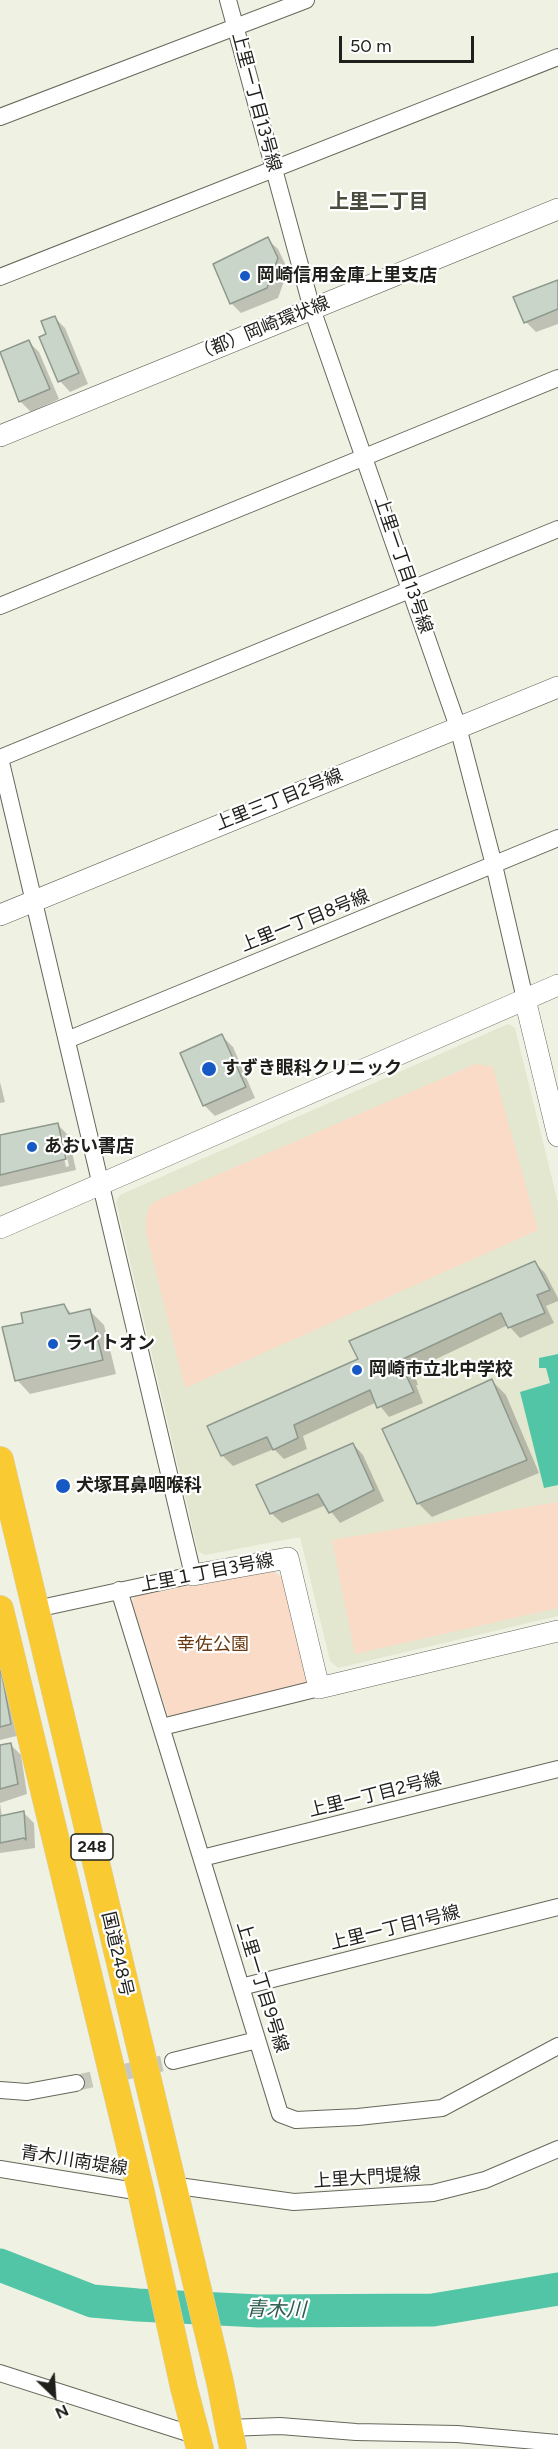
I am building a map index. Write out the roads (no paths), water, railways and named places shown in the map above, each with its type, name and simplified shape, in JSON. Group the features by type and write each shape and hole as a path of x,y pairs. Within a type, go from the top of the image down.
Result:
{"highway":[{"name":"国道248号","path":"0,1460 171,2185 220,2382 230,2439"},
{"name":"国道248号","path":"0,1612 141,2192 184,2388 199,2443"}],"street":[{"name":"上里一丁目13号線","path":"228,0 312,309 366,458 458,727 556,1122"},
{"path":"0,117 306,0"},
{"path":"0,277 558,57"},
{"name":"（都）岡崎環状線","path":"0,436 558,209"},
{"path":"0,606 558,378"},
{"path":"193,1575 0,758 558,530"},
{"name":"上里三丁目2号線","path":"0,915 558,687"},
{"name":"上里一丁目8号線","path":"67,1040 558,838"},
{"path":"0,1228 558,985"},
{"name":"上里１丁目3号線","path":"36,1610 119,1590 288,1558 319,1688"},
{"name":"上里一丁目9号線","path":"119,1590 280,2114 296,2120 358,2117 442,2108 558,2046"},
{"path":"162,1727 558,1631"},
{"name":"上里一丁目2号線","path":"202,1858 558,1769"},
{"name":"上里一丁目1号線","path":"241,1987 558,1907"},
{"path":"173,2061 257,2040"},
{"path":"0,2090 27,2092 76,2083"},
{"name":"上里大門堤線","path":"171,2185 294,2202 434,2193 485,2180 558,2149"},
{"name":"青木川南堤線","path":"0,2169 141,2192"},
{"path":"0,2373 199,2443"},
{"path":"230,2439 280,2426 356,2432 457,2434 558,2443"}],"waterway":[{"name":"青木川","path":"0,2265 92,2301 259,2311 433,2310 558,2289"}],"tunnel":[{"path":"76,2083 173,2061"}],"place":[{"name":"岡崎信用金庫上里支店","path":"245,276"},
{"name":"すずき眼科クリニック","path":"209,1069"},
{"name":"あおい書店","path":"32,1147"},
{"name":"ライトオン","path":"53,1344"},
{"name":"岡崎市立北中学校","path":"357,1370"},
{"name":"犬塚耳鼻咽喉科","path":"63,1486"}],"district":[{"name":"上里二丁目","path":"379,202"}],"park label":[{"name":"幸佐公園","path":"213,1645"}]}
